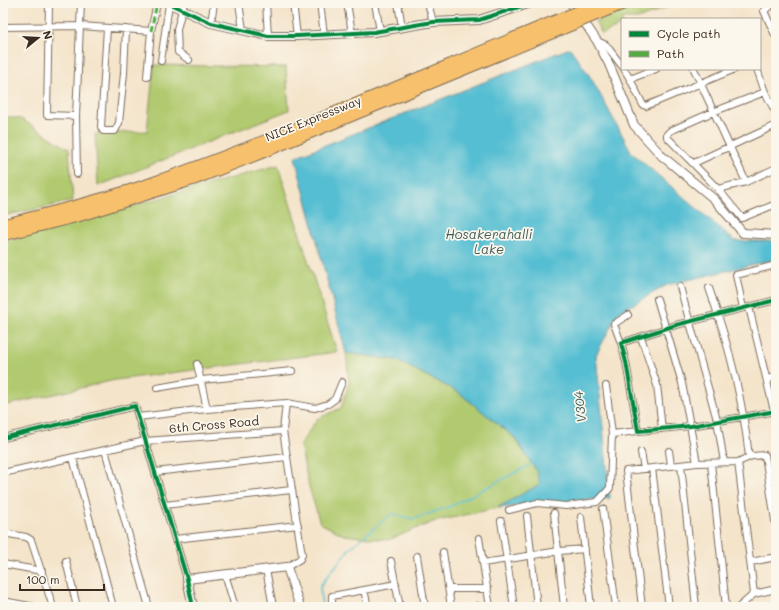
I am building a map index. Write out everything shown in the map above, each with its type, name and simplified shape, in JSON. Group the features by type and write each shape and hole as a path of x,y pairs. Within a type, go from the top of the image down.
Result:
{"highway":[{"name":"NICE Expressway","path":"3,235 78,216 197,178 263,152 598,7 625,3"},
{"name":"NICE Expressway","path":"3,225 76,206 145,185 193,168 573,19"}],"street":[{"path":"49,3 47,115 76,116"},
{"path":"77,174 76,116 81,3"},
{"path":"146,76 151,31 157,3"},
{"path":"161,61 169,3 184,6 211,23 268,36 297,36 380,31 433,22 479,20 530,3"},
{"path":"211,23 214,3"},
{"path":"240,3 243,30"},
{"path":"266,3 268,36"},
{"path":"294,3 297,36"},
{"path":"320,3 324,35"},
{"path":"347,3 352,33"},
{"path":"375,3 380,31"},
{"path":"398,3 402,27"},
{"path":"428,3 433,22"},
{"path":"571,3 597,41 609,64 625,107 634,125 662,156 714,199 743,233 776,235"},
{"path":"774,3 764,11 776,37"},
{"path":"184,6 177,29 178,52 189,60"},
{"path":"3,27 81,26 151,31"},
{"path":"107,28 101,127 104,131 115,131 119,124 124,73 126,29"},
{"path":"597,41 606,45 620,59"},
{"path":"625,70 643,105 646,106 732,70"},
{"path":"630,79 653,70"},
{"path":"694,70 728,147 746,182"},
{"path":"757,70 765,92 776,113"},
{"path":"765,92 713,112 667,134 667,137 694,163 742,218 776,204"},
{"path":"694,163 776,125"},
{"path":"718,189 746,182 776,168"},
{"path":"776,265 736,275 767,379 776,419"},
{"path":"680,287 717,420 724,462"},
{"path":"709,288 719,315 745,416 749,457"},
{"path":"657,300 682,383 697,463"},
{"path":"621,343 690,322 776,300"},
{"path":"628,315 614,324 626,362 638,431"},
{"path":"641,337 657,385 662,429"},
{"path":"197,364 202,380 207,409"},
{"path":"157,388 202,380 292,371"},
{"path":"767,379 776,377"},
{"path":"138,417 207,409 286,403 315,408 328,404 335,399 342,382"},
{"path":"509,510 537,503 566,506 597,502 610,488 612,434 606,386"},
{"path":"187,579 287,567 300,559 302,554 283,431 286,403"},
{"path":"3,438 135,406 187,579 193,607"},
{"path":"612,434 691,426 717,420 775,411"},
{"name":"6th Cross Road","path":"3,473 145,441 283,431"},
{"path":"105,450 149,607"},
{"path":"669,451 671,465"},
{"path":"641,452 644,469"},
{"path":"642,607 626,471 671,465 738,462 749,457 766,455 776,527"},
{"path":"155,472 287,457"},
{"path":"73,458 112,607"},
{"path":"738,462 754,594"},
{"path":"711,463 726,607"},
{"path":"681,465 696,607"},
{"path":"652,468 669,607"},
{"path":"165,505 292,490"},
{"path":"603,509 616,607"},
{"path":"554,513 564,607"},
{"path":"526,516 532,555 537,607"},
{"path":"581,516 591,607"},
{"path":"501,521 514,607"},
{"path":"175,539 298,525"},
{"path":"3,533 26,537 31,540 53,607"},
{"path":"479,538 490,607"},
{"path":"483,563 559,551 585,549"},
{"path":"443,552 451,607"},
{"path":"417,556 425,607"},
{"path":"751,562 776,557"},
{"path":"66,561 77,607"},
{"path":"392,561 400,607"},
{"path":"3,564 42,571"},
{"path":"287,567 300,607"},
{"path":"266,569 273,607"},
{"path":"226,574 235,607"},
{"path":"332,607 332,596 396,584"},
{"path":"449,589 488,590"},
{"path":"739,607 754,594 776,589"},
{"path":"364,590 368,607"},
{"path":"3,602 35,607"}],"green space":[{"path":"642,3 677,3 640,18 621,18 621,25 602,34 595,22"},
{"path":"154,65 286,67 289,110 98,186 95,134 147,131"},
{"path":"3,116 21,119 69,149 73,201 3,216"},
{"path":"278,165 337,352 115,380 3,406 3,242"},
{"path":"346,353 396,360 458,392 514,437 536,470 541,484 497,508 433,522 388,540 344,535 320,523 309,487 300,445 317,419 341,408 349,383"}],"water":[{"name":"Hosakerahalli Lake","path":"570,48 591,78 632,153 735,241 776,241 776,259 667,285 618,313 596,355 610,498 497,508 540,484 536,470 514,437 458,392 396,360 346,353 295,157"}],"waterway":[{"name":"V304","path":"322,607 320,586 350,548 391,514 414,519 451,506 532,464"}],"marked path":[{"path":"151,31 157,3"}],"cycle path":[{"path":"168,3 211,23 268,36 374,32 433,22 479,20 531,3"},
{"path":"776,300 676,325 621,343 626,362 638,431 691,426 776,411"},
{"path":"3,438 135,406 187,579 193,607"}]}
